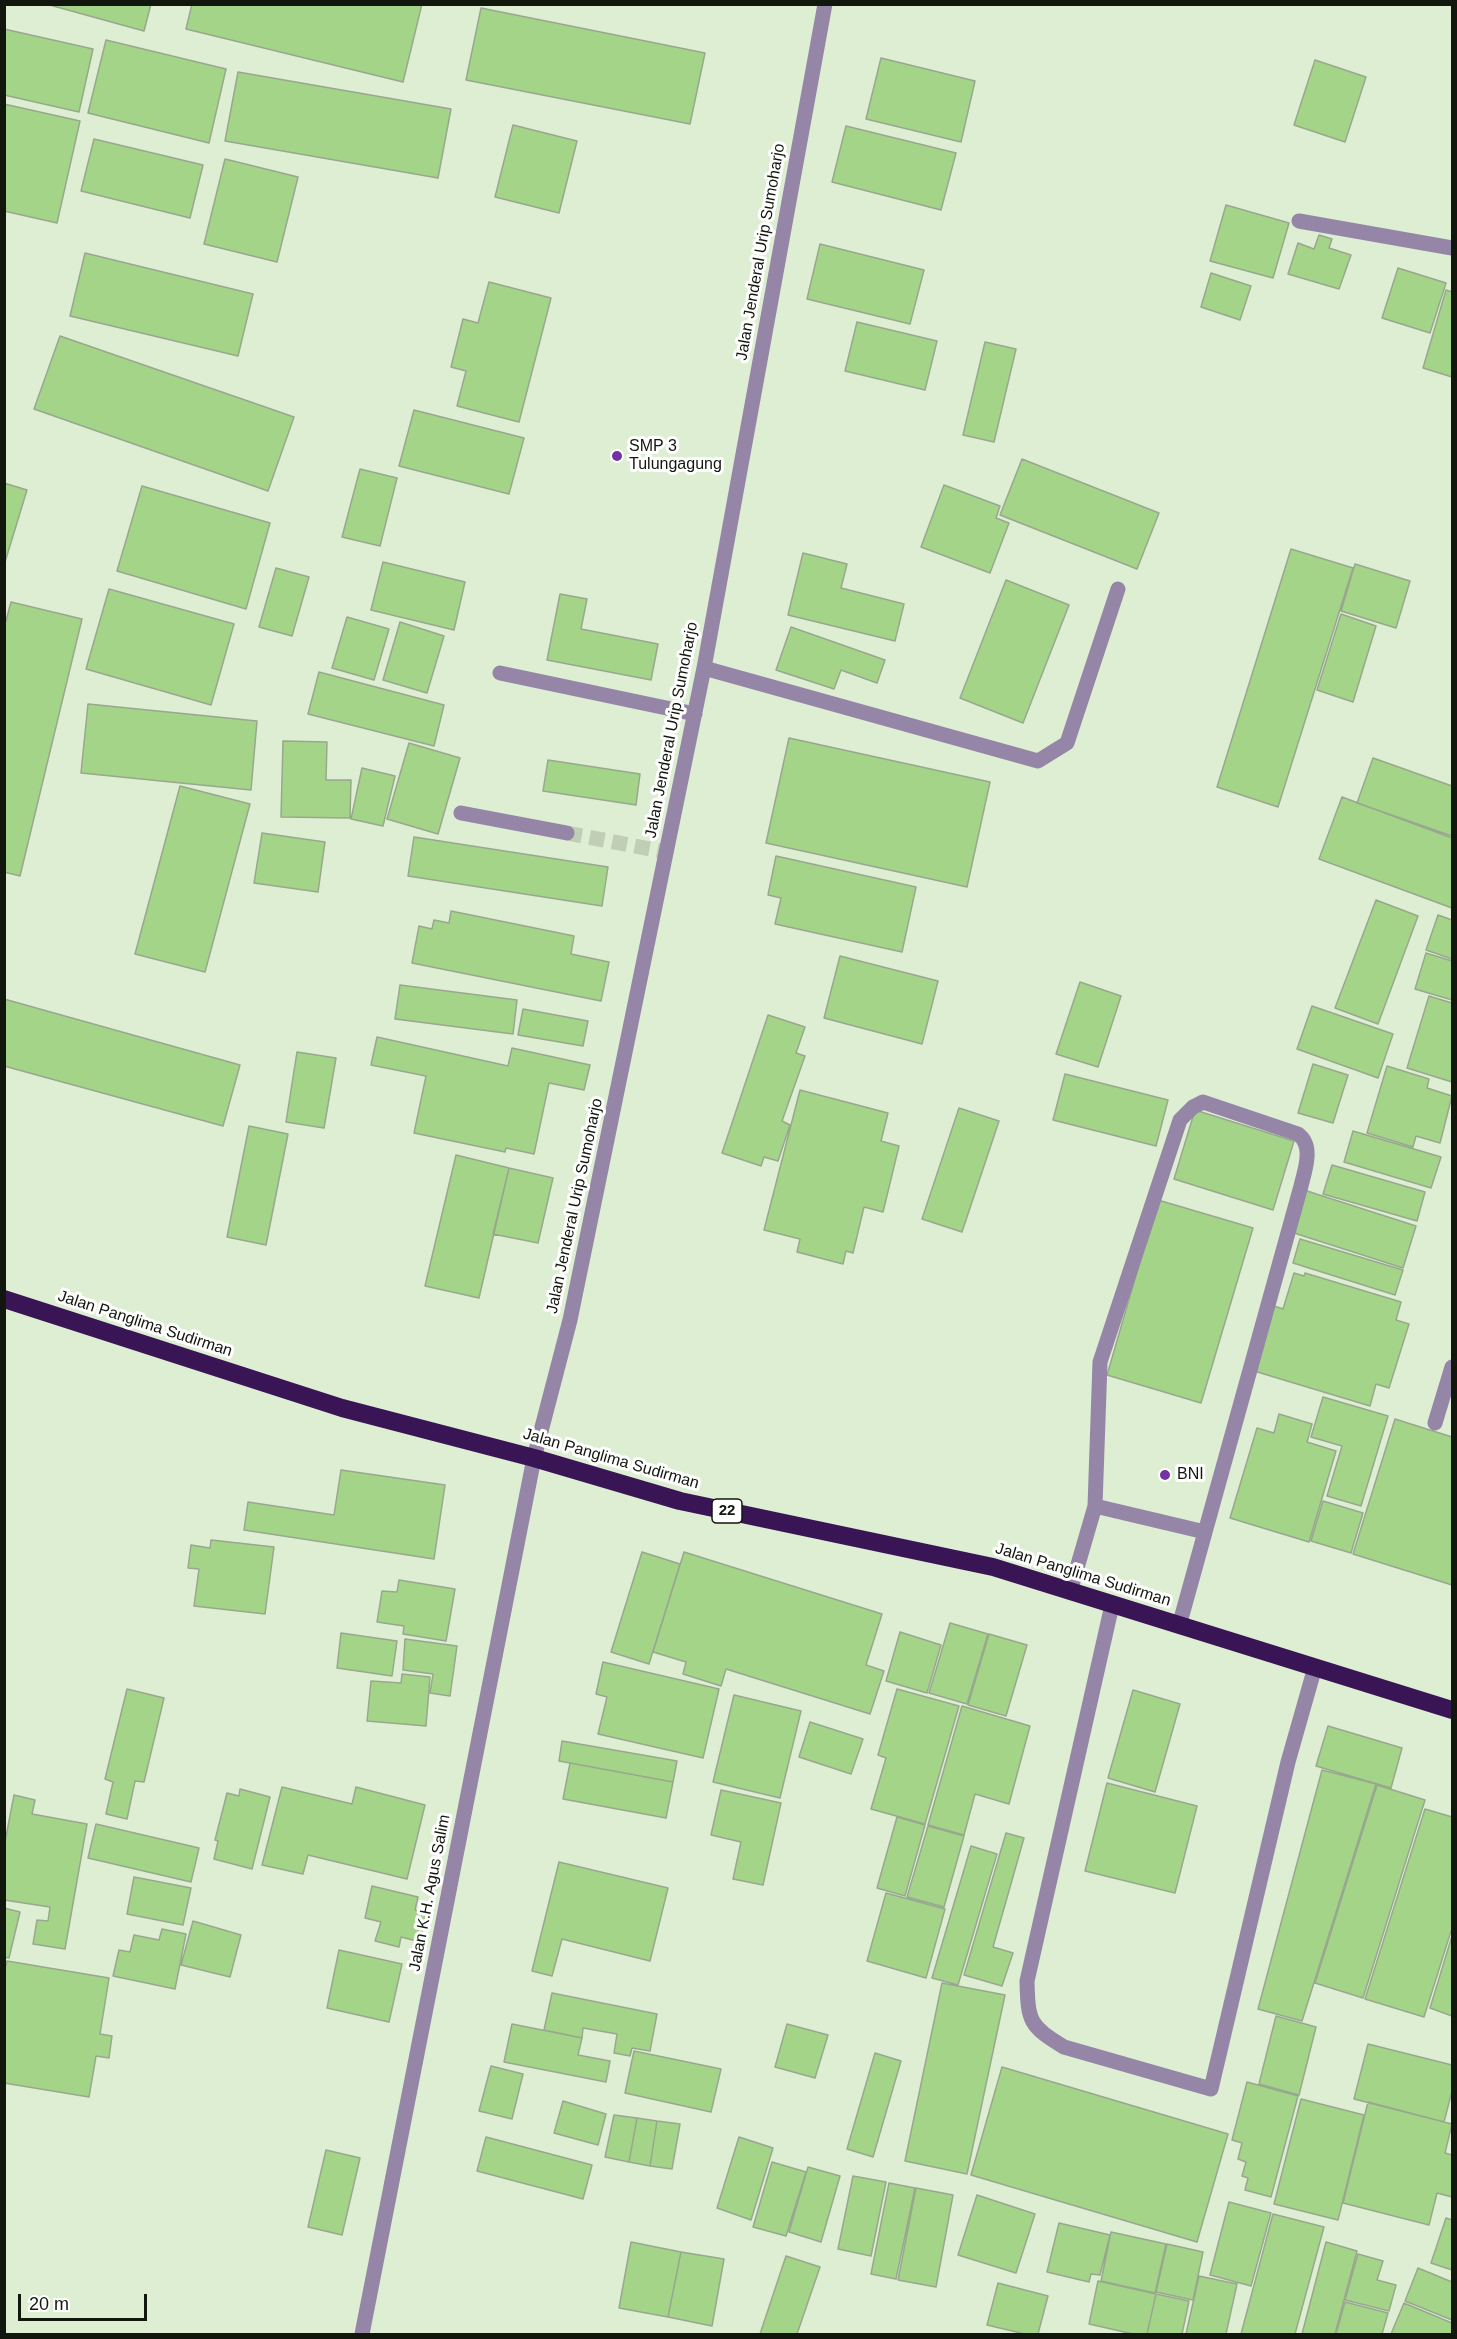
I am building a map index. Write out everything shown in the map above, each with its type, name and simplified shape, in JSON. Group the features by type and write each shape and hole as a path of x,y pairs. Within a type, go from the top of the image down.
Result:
{"highway":[{"name":"Jalan Panglima Sudirman","path":"4,1299 342,1408 534,1458 680,1501 993,1567 1452,1710"}],"street":[{"name":"Jalan Jenderal Urip Sumoharjo","path":"534,1458 570,1320 695,714 825,4"},
{"path":"1299,221 1452,248"},
{"path":"704,668 1038,761 1067,743 1118,589"},
{"path":"500,674 695,714"},
{"path":"461,813 567,833"},
{"path":"1070,1592 1095,1506 1100,1362 1180,1120 1193,1107 1203,1102 1298,1134 1303,1138 1308,1151 1301,1186 1179,1626"},
{"path":"1435,1423 1452,1367"},
{"name":"Jalan K.H. Agus Salim","path":"362,2334 534,1458"},
{"path":"1095,1506 1205,1532"},
{"path":"1112,1605 1027,1981 1028,2013 1041,2031 1064,2047 1211,2088 1288,1762 1315,1667"}],"building":[{"path":"46,4 151,4 144,31"},
{"path":"192,4 422,4 403,82 186,29"},
{"path":"481,8 705,53 690,124 466,80"},
{"path":"4,29 93,49 79,112 4,95"},
{"path":"106,40 226,69 209,143 88,113"},
{"path":"881,58 975,81 961,142 866,119"},
{"path":"1315,60 1366,77 1345,142 1294,125"},
{"path":"238,72 451,109 438,178 225,141"},
{"path":"4,104 80,121 57,223 4,211"},
{"path":"513,125 577,141 559,213 495,197"},
{"path":"846,126 956,153 941,210 832,182"},
{"path":"94,139 203,165 190,218 81,191"},
{"path":"225,159 298,177 277,262 204,244"},
{"path":"1226,205 1289,223 1273,278 1210,261"},
{"path":"1319,235 1332,239 1329,248 1351,255 1339,289 1288,274 1298,243 1314,249"},
{"path":"820,244 924,270 910,324 807,299"},
{"path":"85,253 253,294 238,356 70,316"},
{"path":"1398,268 1446,283 1430,333 1382,318"},
{"path":"1211,273 1251,286 1240,320 1201,307"},
{"path":"489,282 551,298 519,422 457,406 466,371 451,367 463,319 478,323"},
{"path":"1446,290 1452,292 1452,377 1423,368"},
{"path":"857,322 937,341 925,390 845,371"},
{"path":"60,336 294,417 268,491 34,409"},
{"path":"985,342 1016,349 994,442 963,435"},
{"path":"414,410 524,438 509,494 399,466"},
{"path":"1022,459 1159,513 1137,569 1000,515"},
{"path":"360,469 397,478 380,546 342,537"},
{"path":"4,483 27,490 5,562 4,562"},
{"path":"944,485 1000,506 996,518 1009,523 990,573 921,547"},
{"path":"142,486 270,523 246,609 117,571"},
{"path":"1291,549 1353,568 1278,807 1217,787"},
{"path":"803,553 847,564 841,588 904,604 895,641 788,615"},
{"path":"383,562 465,582 454,630 371,610"},
{"path":"1355,564 1410,581 1396,628 1341,611"},
{"path":"276,568 309,577 292,636 259,627"},
{"path":"1006,580 1069,605 1023,723 960,698"},
{"path":"109,589 234,624 211,705 86,669"},
{"path":"560,594 587,599 581,629 658,644 651,680 547,660"},
{"path":"11,602 82,619 20,876 4,872 4,628"},
{"path":"1341,614 1376,626 1353,702 1317,690"},
{"path":"347,617 389,629 374,680 332,668"},
{"path":"400,622 444,636 427,693 383,680"},
{"path":"791,627 885,660 877,683 841,670 834,689 776,670"},
{"path":"319,672 444,705 434,746 308,714"},
{"path":"88,704 257,721 251,790 81,773"},
{"path":"789,738 990,782 967,887 766,843"},
{"path":"283,741 327,742 326,780 351,780 350,818 281,817"},
{"path":"409,743 460,758 438,834 387,819"},
{"path":"1373,758 1452,786 1452,836 1357,803"},
{"path":"548,760 640,774 636,805 543,791"},
{"path":"362,768 395,776 383,826 351,819"},
{"path":"180,786 250,804 205,972 135,954"},
{"path":"1342,797 1452,838 1452,908 1319,859"},
{"path":"262,833 325,842 318,892 254,883"},
{"path":"414,837 608,867 602,906 408,876"},
{"path":"776,856 916,887 902,952 775,924 781,898 768,895"},
{"path":"1376,900 1418,916 1378,1024 1335,1008"},
{"path":"451,911 574,936 571,954 609,962 601,1001 412,963 419,926 432,929 434,920 449,923"},
{"path":"1438,915 1452,920 1452,959 1426,950"},
{"path":"1426,953 1452,961 1452,1000 1415,989"},
{"path":"840,956 938,981 922,1044 824,1018"},
{"path":"1080,982 1121,996 1098,1067 1056,1054"},
{"path":"400,985 517,1000 513,1034 395,1019"},
{"path":"1429,996 1452,1003 1452,1082 1407,1068"},
{"path":"4,999 240,1065 223,1126 4,1066"},
{"path":"1312,1006 1393,1034 1378,1078 1297,1049"},
{"path":"523,1009 588,1021 583,1046 518,1035"},
{"path":"768,1015 805,1027 796,1053 805,1056 782,1121 790,1125 778,1161 764,1157 761,1166 722,1153"},
{"path":"377,1037 508,1066 512,1048 590,1065 584,1090 549,1083 534,1154 506,1148 505,1152 414,1133 426,1076 371,1065"},
{"path":"297,1052 336,1058 324,1128 286,1122"},
{"path":"1313,1064 1348,1075 1333,1123 1298,1113"},
{"path":"1387,1066 1429,1079 1427,1088 1452,1096 1440,1143 1416,1136 1413,1147 1367,1133"},
{"path":"1065,1074 1168,1100 1156,1146 1053,1120"},
{"path":"800,1090 888,1113 881,1141 899,1146 883,1212 864,1207 853,1253 846,1251 843,1264 797,1252 800,1239 764,1230"},
{"path":"959,1108 999,1121 962,1232 922,1219"},
{"path":"1195,1110 1294,1141 1273,1210 1174,1179"},
{"path":"249,1126 288,1134 266,1245 227,1237"},
{"path":"1353,1131 1441,1157 1431,1188 1344,1162"},
{"path":"456,1155 509,1168 479,1298 425,1286"},
{"path":"1332,1165 1425,1192 1417,1221 1323,1194"},
{"path":"509,1168 553,1178 538,1243 493,1234"},
{"path":"1304,1190 1416,1226 1403,1268 1291,1232"},
{"path":"1158,1200 1253,1228 1201,1403 1107,1375"},
{"path":"1300,1239 1403,1270 1395,1295 1293,1263"},
{"path":"1294,1273 1304,1276 1305,1273 1401,1302 1396,1320 1409,1324 1389,1388 1376,1384 1370,1406 1254,1371 1274,1306 1283,1309"},
{"path":"1323,1397 1388,1416 1361,1506 1327,1496 1342,1446 1311,1437"},
{"path":"1279,1414 1312,1424 1307,1442 1336,1451 1309,1542 1230,1518 1257,1428 1274,1433"},
{"path":"1395,1419 1452,1437 1452,1585 1353,1554"},
{"path":"341,1470 445,1485 434,1559 244,1530 248,1502 334,1515"},
{"path":"1323,1501 1363,1513 1351,1553 1311,1541"},
{"path":"211,1540 274,1547 265,1614 194,1606 199,1569 188,1568 191,1545 210,1548"},
{"path":"642,1552 680,1564 649,1664 611,1652"},
{"path":"684,1552 882,1614 866,1665 884,1671 870,1714 726,1669 721,1686 683,1674 686,1662 653,1652"},
{"path":"399,1580 455,1589 446,1641 403,1634 404,1626 377,1622 382,1591 397,1592"},
{"path":"950,1623 988,1634 967,1704 929,1693"},
{"path":"900,1632 941,1645 927,1693 886,1681"},
{"path":"341,1633 397,1641 392,1676 337,1668"},
{"path":"989,1634 1027,1645 1006,1716 968,1705"},
{"path":"405,1639 457,1646 450,1696 430,1693 433,1674 403,1670"},
{"path":"603,1662 719,1689 703,1758 598,1734 607,1697 596,1694"},
{"path":"402,1674 430,1677 426,1726 367,1721 371,1681 401,1683"},
{"path":"127,1689 164,1698 144,1782 135,1781 127,1819 106,1814 113,1782 105,1779"},
{"path":"897,1689 959,1706 925,1824 871,1809 886,1758 878,1755"},
{"path":"1133,1690 1180,1704 1155,1792 1108,1778"},
{"path":"734,1695 801,1711 780,1798 713,1782"},
{"path":"962,1706 1030,1726 1009,1804 975,1794 964,1835 928,1825"},
{"path":"810,1722 863,1739 851,1774 799,1757"},
{"path":"1328,1726 1402,1748 1391,1788 1316,1766"},
{"path":"562,1741 677,1761 673,1782 559,1761"},
{"path":"570,1763 673,1782 666,1818 563,1799"},
{"path":"1322,1770 1376,1784 1302,2021 1258,2009"},
{"path":"1107,1783 1197,1806 1175,1893 1085,1871"},
{"path":"1377,1785 1425,1800 1363,1998 1315,1983"},
{"path":"282,1787 352,1804 356,1787 425,1805 407,1879 308,1855 303,1874 262,1865"},
{"path":"240,1789 270,1797 252,1869 214,1859 218,1841 215,1840 227,1793 239,1796"},
{"path":"721,1790 781,1803 763,1885 733,1879 741,1842 711,1835"},
{"path":"14,1795 35,1800 32,1814 87,1824 65,1949 33,1944 37,1920 48,1921 50,1907 4,1900 4,1847"},
{"path":"1425,1809 1452,1817 1452,1928 1424,2017 1365,1999"},
{"path":"897,1817 925,1825 905,1896 877,1888"},
{"path":"96,1824 199,1848 191,1882 88,1858"},
{"path":"928,1826 964,1836 944,1907 907,1897"},
{"path":"1006,1833 1024,1838 993,1947 1013,1953 1002,1986 964,1975"},
{"path":"971,1846 997,1854 958,1985 932,1978"},
{"path":"559,1862 668,1888 650,1961 562,1939 552,1976 532,1971"},
{"path":"134,1877 191,1888 183,1925 127,1914"},
{"path":"372,1886 418,1897 415,1910 426,1913 420,1942 401,1937 399,1947 375,1941 381,1922 365,1918"},
{"path":"886,1893 945,1909 926,1978 867,1961"},
{"path":"4,1908 20,1912 9,1958 4,1957"},
{"path":"193,1921 241,1935 230,1977 181,1965"},
{"path":"162,1929 186,1934 175,1989 113,1976 119,1950 130,1952 134,1935 159,1940"},
{"path":"1452,1936 1452,2016 1430,2008"},
{"path":"339,1950 402,1964 389,2022 327,2008"},
{"path":"7,1961 109,1978 100,2034 112,2036 109,2058 96,2056 89,2097 4,2083 4,1973"},
{"path":"942,1983 1005,1995 967,2174 905,2161"},
{"path":"552,1993 657,2014 650,2051 632,2048 630,2056 614,2053 617,2034 583,2028 582,2038 544,2030"},
{"path":"1276,2016 1316,2027 1299,2095 1259,2084"},
{"path":"512,2024 582,2038 578,2055 610,2061 606,2082 504,2062"},
{"path":"787,2024 828,2035 815,2078 775,2067"},
{"path":"1368,2044 1452,2065 1452,2091 1444,2122 1354,2099"},
{"path":"634,2051 721,2069 711,2112 625,2093"},
{"path":"875,2053 901,2061 873,2157 847,2149"},
{"path":"491,2066 523,2074 512,2119 479,2111"},
{"path":"1002,2067 1228,2134 1197,2242 971,2175"},
{"path":"1247,2082 1298,2096 1271,2197 1245,2190 1248,2178 1242,2176 1246,2162 1238,2159 1242,2143 1232,2140"},
{"path":"1301,2099 1364,2115 1338,2220 1274,2204"},
{"path":"563,2101 606,2114 598,2145 554,2133"},
{"path":"1368,2102 1452,2124 1445,2153 1452,2155 1452,2197 1437,2193 1429,2225 1343,2203"},
{"path":"614,2115 637,2118 629,2162 605,2157"},
{"path":"637,2118 657,2121 650,2166 629,2162"},
{"path":"657,2121 680,2124 672,2169 650,2166"},
{"path":"486,2137 592,2165 583,2199 477,2171"},
{"path":"739,2137 773,2148 751,2220 717,2208"},
{"path":"326,2150 360,2158 342,2235 308,2227"},
{"path":"772,2162 806,2172 786,2236 753,2227"},
{"path":"808,2167 840,2176 821,2242 789,2232"},
{"path":"853,2176 886,2182 871,2256 838,2249"},
{"path":"889,2183 915,2188 896,2279 871,2274"},
{"path":"916,2188 953,2195 936,2287 898,2280"},
{"path":"977,2195 1035,2214 1016,2273 958,2255"},
{"path":"1229,2202 1271,2213 1251,2286 1210,2275"},
{"path":"1273,2214 1324,2227 1295,2334 1241,2334"},
{"path":"1446,2218 1452,2220 1452,2270 1431,2263"},
{"path":"1059,2223 1110,2235 1100,2275 1091,2274 1089,2282 1047,2272"},
{"path":"1111,2232 1166,2244 1155,2293 1101,2281"},
{"path":"631,2242 681,2252 668,2317 619,2308"},
{"path":"1326,2242 1357,2251 1335,2334 1302,2334"},
{"path":"1167,2244 1203,2252 1193,2300 1156,2292"},
{"path":"681,2252 724,2259 712,2326 668,2317"},
{"path":"1358,2254 1383,2261 1377,2280 1396,2285 1389,2311 1345,2300"},
{"path":"786,2256 820,2267 797,2334 760,2334"},
{"path":"1418,2268 1452,2282 1452,2320 1405,2301"},
{"path":"1199,2276 1237,2284 1226,2334 1186,2334"},
{"path":"1098,2281 1156,2294 1147,2334 1133,2334 1089,2324"},
{"path":"998,2283 1048,2296 1038,2334 1025,2334 987,2325"},
{"path":"1156,2294 1189,2301 1182,2334 1147,2334"},
{"path":"1345,2302 1388,2313 1382,2334 1336,2334"},
{"path":"1404,2303 1452,2323 1452,2334 1391,2334"}],"tunnel":[{"path":"567,833 666,852"}],"place":[{"name":"SMP 3 Tulungagung","path":"617,456"},
{"name":"BNI","path":"1165,1475"}]}
